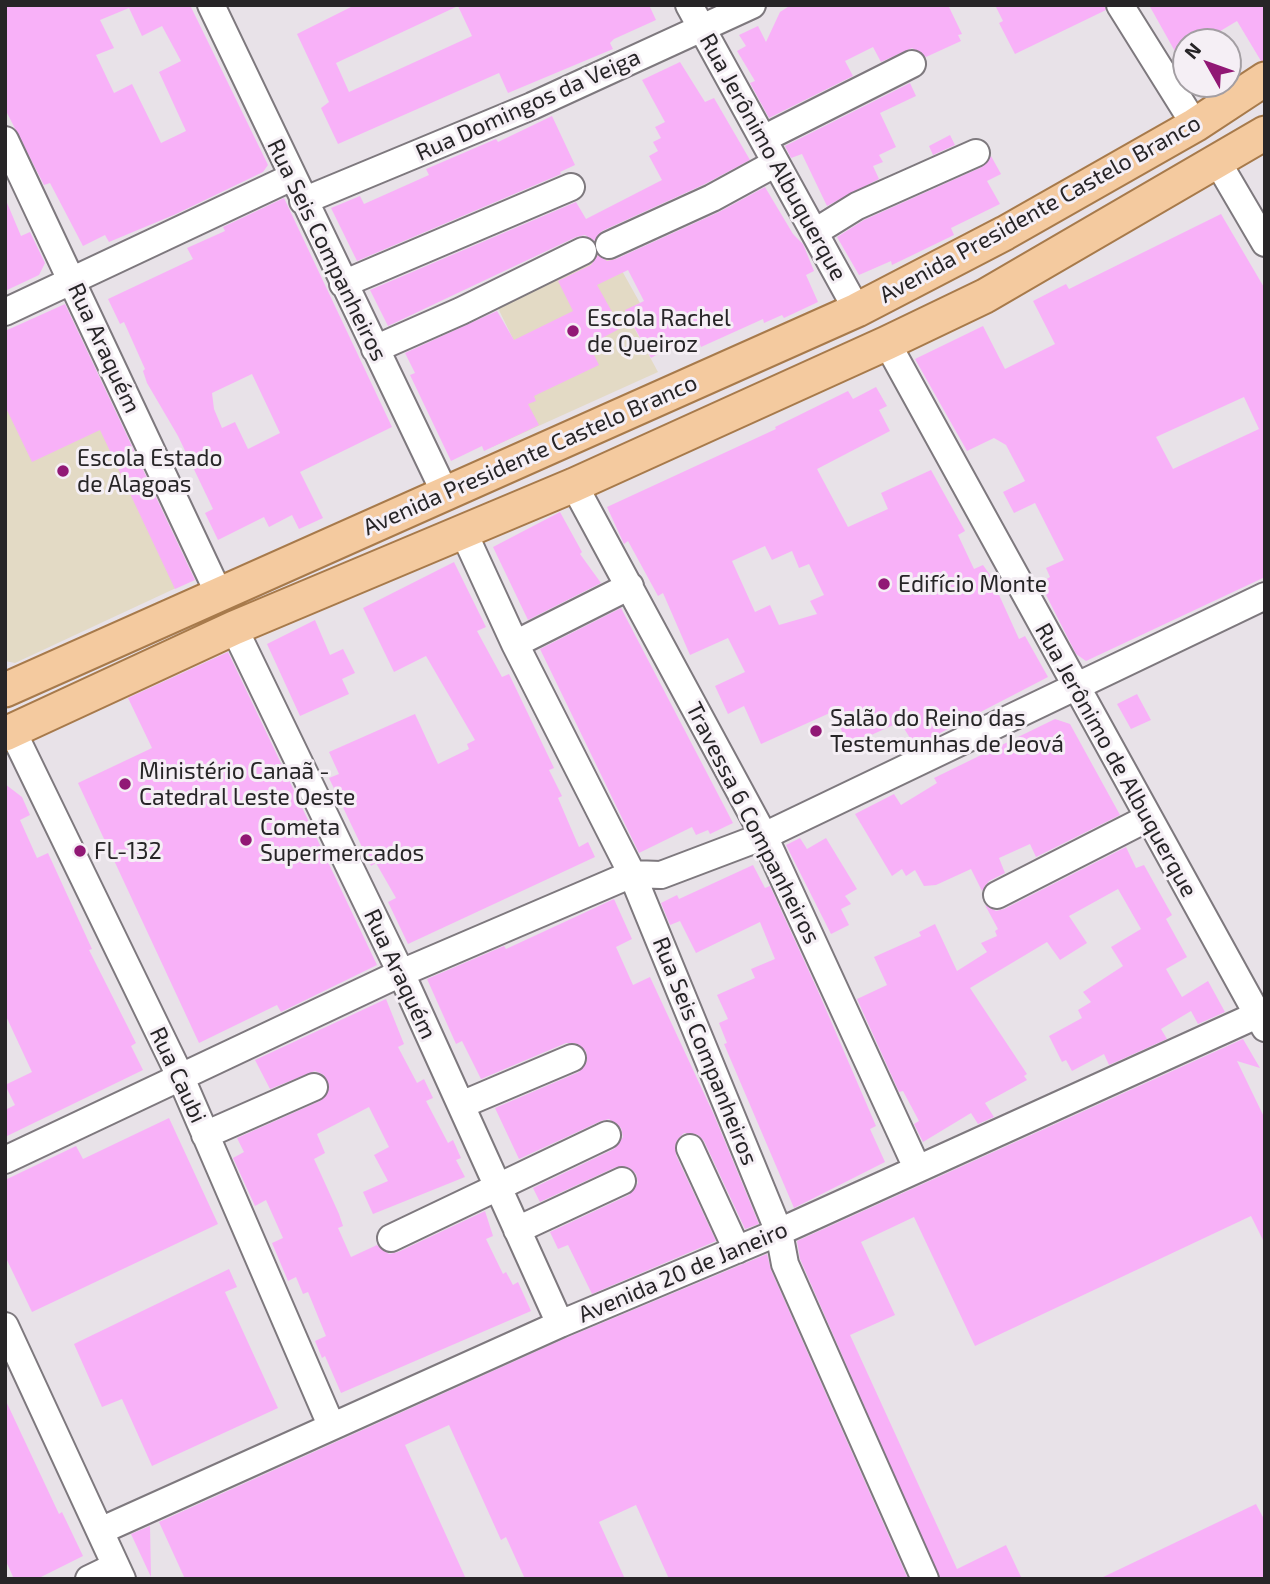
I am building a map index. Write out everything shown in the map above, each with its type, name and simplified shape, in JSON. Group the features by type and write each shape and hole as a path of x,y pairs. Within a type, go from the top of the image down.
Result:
{"main road":[{"name":"Avenida Presidente Castelo Branco","path":"5,690 857,310 1005,233 1195,125 1265,79"},
{"name":"Avenida Presidente Castelo Branco","path":"9,732 233,628 574,485 887,343 985,296 1265,133"}],"street":[{"name":"Rua Seis Companheiros","path":"211,5 445,493"},
{"name":"Rua Domingos da Veiga","path":"303,201 532,106 696,17 752,5"},
{"path":"1132,9 1195,125"},
{"name":"Rua Jerônimo Albuquerque","path":"696,17 857,310"},
{"path":"763,139 912,64"},
{"name":"Rua Araquém","path":"5,140 219,594"},
{"path":"815,232 857,206 976,153"},
{"path":"1217,161 1265,243"},
{"path":"609,245 712,198 776,163"},
{"path":"5,312 292,177"},
{"path":"343,284 571,187"},
{"path":"375,349 461,311 583,251"},
{"name":"Rua Jerônimo de Albuquerque","path":"887,343 1074,685 1262,1019"},
{"name":"Travessa 6 Companheiros","path":"574,485 765,836 917,1168"},
{"name":"Rua Seis Companheiros","path":"463,531 515,644 632,874 779,1232 785,1264 925,1579"},
{"path":"515,644 630,586"},
{"path":"5,1160 401,973 632,874 661,875 765,836 1074,685 1265,596"},
{"name":"Rua Araquém","path":"233,628 401,973 560,1324"},
{"name":"Rua Caubi","path":"9,732 181,1078 331,1425"},
{"path":"997,895 1148,818"},
{"name":"Avenida 20 de Janeiro","path":"100,1531 560,1324 779,1232 917,1168 1262,1019"},
{"path":"461,1105 572,1058"},
{"path":"205,1135 314,1087"},
{"path":"391,1238 607,1135"},
{"path":"690,1148 737,1250"},
{"path":"517,1230 622,1181"},
{"path":"5,1326 119,1572 89,1579"}],"shaded area":[{"name":"Escola Rachel de Queiroz","path":"607,244 640,303 625,311 658,372 492,447 519,351 494,300"},
{"name":"Escola Estado de Alagoas","path":"54,330 176,588 15,663 5,661 5,355"}],"building":[{"path":"5,5 190,5 268,165 263,172 176,214 109,242 105,235 83,246 50,183 44,185 5,109","holes":["129,8 142,36 162,26 181,61 159,72 186,131 161,143 132,84 114,93 96,55 114,48 100,20"]},
{"path":"355,5 649,5 656,20 614,39 610,43 613,49 508,93 499,73 338,144 321,108 329,102 297,34","holes":["458,6 472,36 349,92 336,63"]},
{"path":"791,5 948,5 962,34 958,35 961,41 926,57 912,48 881,62 873,47 845,61 853,76 769,118 750,83 755,81 737,51 746,46 739,35 758,26 766,42 780,12"},
{"path":"995,5 1104,5 1106,10 1015,54 999,23 1003,21"},
{"path":"1149,5 1265,5 1265,60 1261,61 1237,21 1225,28 1172,28 1172,46"},
{"path":"680,62 705,102 714,98 750,160 705,184 602,231 594,241 585,235 576,237 388,326 370,290 576,202 586,219 662,180 649,156 658,151 653,142 661,138 655,127 665,122 642,80"},
{"path":"910,83 916,96 880,113 896,147 879,155 883,162 873,166 879,179 827,206 802,154 791,158 785,146"},
{"path":"552,116 575,165 560,172 561,174 357,261 331,208 360,196 364,204 429,175 426,169 496,139 498,142"},
{"path":"950,135 955,145 933,155 929,146"},
{"path":"991,156 1001,174 987,181 1000,204 951,228 954,235 892,265 891,261 859,275 837,237 864,220 982,167"},
{"path":"765,187 793,234 803,244 814,271 806,275 818,302 784,318 782,315 764,323 763,319 701,347 698,339 682,346 679,342 651,358 625,310 644,301 628,270 597,285 621,328 589,345 599,365 534,396 536,401 528,404 539,425 484,451 482,446 451,461 410,375 415,373 405,353 497,311 514,340 573,311 558,281 591,265 598,255 607,261 616,259 719,212"},
{"path":"5,198 21,236 30,232 45,263 39,275 5,291"},
{"path":"284,198 392,427 300,472 323,518 299,529 292,515 269,527 264,517 218,540 205,513 213,509 178,436 147,383 143,371 145,369 124,322 120,324 108,299 193,259 187,248 225,231 223,227","holes":["252,374 280,433 248,449 235,422 222,428 214,409 212,393"]},
{"path":"1221,214 1265,289 1265,577 1086,661 1076,654 1040,583 1050,577 1046,568 1064,560 1035,503 1014,513 1003,492 1025,481 1006,445 994,438 967,451 915,359 983,326 1005,369 1055,344 1033,301 1066,284 1069,289","holes":["1244,397 1259,429 1173,469 1156,437"]},
{"path":"65,304 195,580 175,589 100,430 32,462 5,406 5,331"},
{"path":"876,387 887,406 879,410 890,431 817,469 848,527 888,509 881,493 931,470 965,531 958,535 974,569 983,565 990,575 1019,639 1025,636 1048,677 915,746 900,722 849,745 832,712 761,744 744,706 728,714 715,686 745,672 728,638 690,655 663,593 658,596 628,541 624,544 607,507 776,429 775,427 848,391 853,399","holes":["765,546 772,560 792,551 799,568 809,564 824,595 810,601 817,614 779,625 770,605 755,612 732,561"]},
{"path":"560,512 582,552 580,554 601,583 528,620 493,547"},
{"path":"454,562 486,627 477,631 502,677 509,674 554,768 549,770 562,796 558,798 579,847 588,842 595,857 408,944 388,902 396,898 376,863 371,866 329,778 339,774 329,752 415,714 438,764 469,749 467,744 475,740 426,656 394,672 363,608"},
{"path":"621,608 733,823 710,834 708,830 696,835 692,827 639,853 540,649"},
{"path":"315,620 330,655 343,649 355,673 342,679 349,694 300,716 267,644"},
{"path":"228,652 377,965 281,1012 277,1005 199,1043 78,783 152,748 128,698"},
{"path":"1137,694 1151,720 1131,729 1117,704"},
{"path":"1055,719 1070,724 1120,815 1036,857 1030,844 999,858 1005,873 989,881 982,891 971,869 936,885 924,886 915,870 906,876 902,869 892,876 855,814 894,794 901,805 937,783 934,778"},
{"path":"5,784 22,797 30,815 20,820 37,858 48,853 92,949 89,950 136,1043 131,1046 143,1070 5,1137 5,1110 15,1105 5,1085 32,1072 5,1014"},
{"path":"800,838 807,849 826,838 857,889 845,896 851,904 841,909 849,925 831,934 786,845"},
{"path":"1126,847 1136,868 1144,865 1172,915 1166,919 1187,957 1166,969 1182,997 1208,981 1225,1012 1198,1024 1191,1011 1161,1029 1167,1039 1109,1065 1104,1054 1072,1071 1066,1060 1062,1062 1049,1036 1082,1018 1078,1010 1091,1002 1083,992 1123,966 1111,947 1141,929 1118,889 1069,916 1087,943 1060,960 1047,942 970,988 1027,1074 1024,1076 1027,1080 985,1103 994,1117 978,1124 971,1113 923,1142 914,1124 919,1121 903,1091 899,1092 857,999 887,985 874,957 921,936 919,932 935,924 957,971 987,952 981,943 997,936 995,931 998,929 985,905 996,911 1004,909"},
{"path":"753,865 765,888 770,886 818,991 876,1126 870,1129 885,1162 794,1208 724,1044 727,1043 719,1023 728,1019 717,995 755,978 751,969 775,959 760,922 696,953 680,921 670,925 661,903 677,895 679,899"},
{"path":"614,899 632,939 616,947 633,985 650,977 714,1115 759,1224 745,1229 704,1141 698,1135 684,1133 677,1140 676,1155 716,1241 592,1294 568,1245 558,1249 550,1232 629,1195 638,1183 636,1174 630,1168 616,1167 540,1202 533,1188 614,1149 623,1137 621,1128 609,1119 601,1121 519,1159 495,1108 579,1072 587,1061 586,1051 575,1043 566,1043 481,1079 462,1041 456,1044 427,979 504,946 506,949"},
{"path":"386,999 404,1044 398,1047 417,1083 424,1079 433,1098 426,1101 448,1143 453,1140 461,1158 456,1160 465,1177 373,1214 363,1192 388,1181 374,1155 389,1147 369,1107 317,1134 325,1153 314,1159 339,1214 343,1226 338,1228 351,1257 377,1245 389,1254 398,1252 485,1211 493,1236 486,1239 503,1274 506,1272 513,1285 518,1282 531,1311 341,1393 325,1356 322,1358 315,1341 326,1336 308,1292 303,1294 296,1277 288,1281 272,1243 283,1238 266,1200 255,1206 233,1158 244,1152 237,1138 320,1101 329,1089 324,1075 315,1071 270,1089 255,1060"},
{"path":"1243,1039 1260,1068 1237,1061 1265,1119 1265,1244 1251,1216 975,1346 914,1217 861,1242 895,1315 850,1335 957,1569 1006,1545 1022,1579 940,1579 800,1259 797,1241"},
{"path":"169,1118 218,1224 32,1312 5,1256 5,1180 76,1146 83,1159"},
{"path":"767,1254 771,1270 908,1579 669,1579 636,1505 599,1522 625,1579 525,1579 506,1537 501,1540 449,1425 405,1445 466,1579 185,1579 159,1522 566,1338"},
{"path":"229,1269 237,1287 225,1292 278,1408 152,1466 122,1399 102,1407 74,1344"},
{"path":"5,1399 59,1514 62,1512 83,1556 37,1579 14,1579 5,1559"},
{"path":"1256,1504 1265,1521 1265,1579 1099,1579"},
{"path":"150,1526 151,1577 131,1534"}],"place":[{"name":"Escola Rachel de Queiroz","path":"573,331"},
{"name":"Escola Estado de Alagoas","path":"63,471"},
{"name":"Edifício Monte","path":"884,584"},
{"name":"Salão do Reino das Testemunhas de Jeová","path":"816,731"},
{"name":"Ministério Canaã - Catedral Leste Oeste","path":"125,784"},
{"name":"Cometa Supermercados","path":"246,840"},
{"name":"FL-132","path":"80,851"}]}
